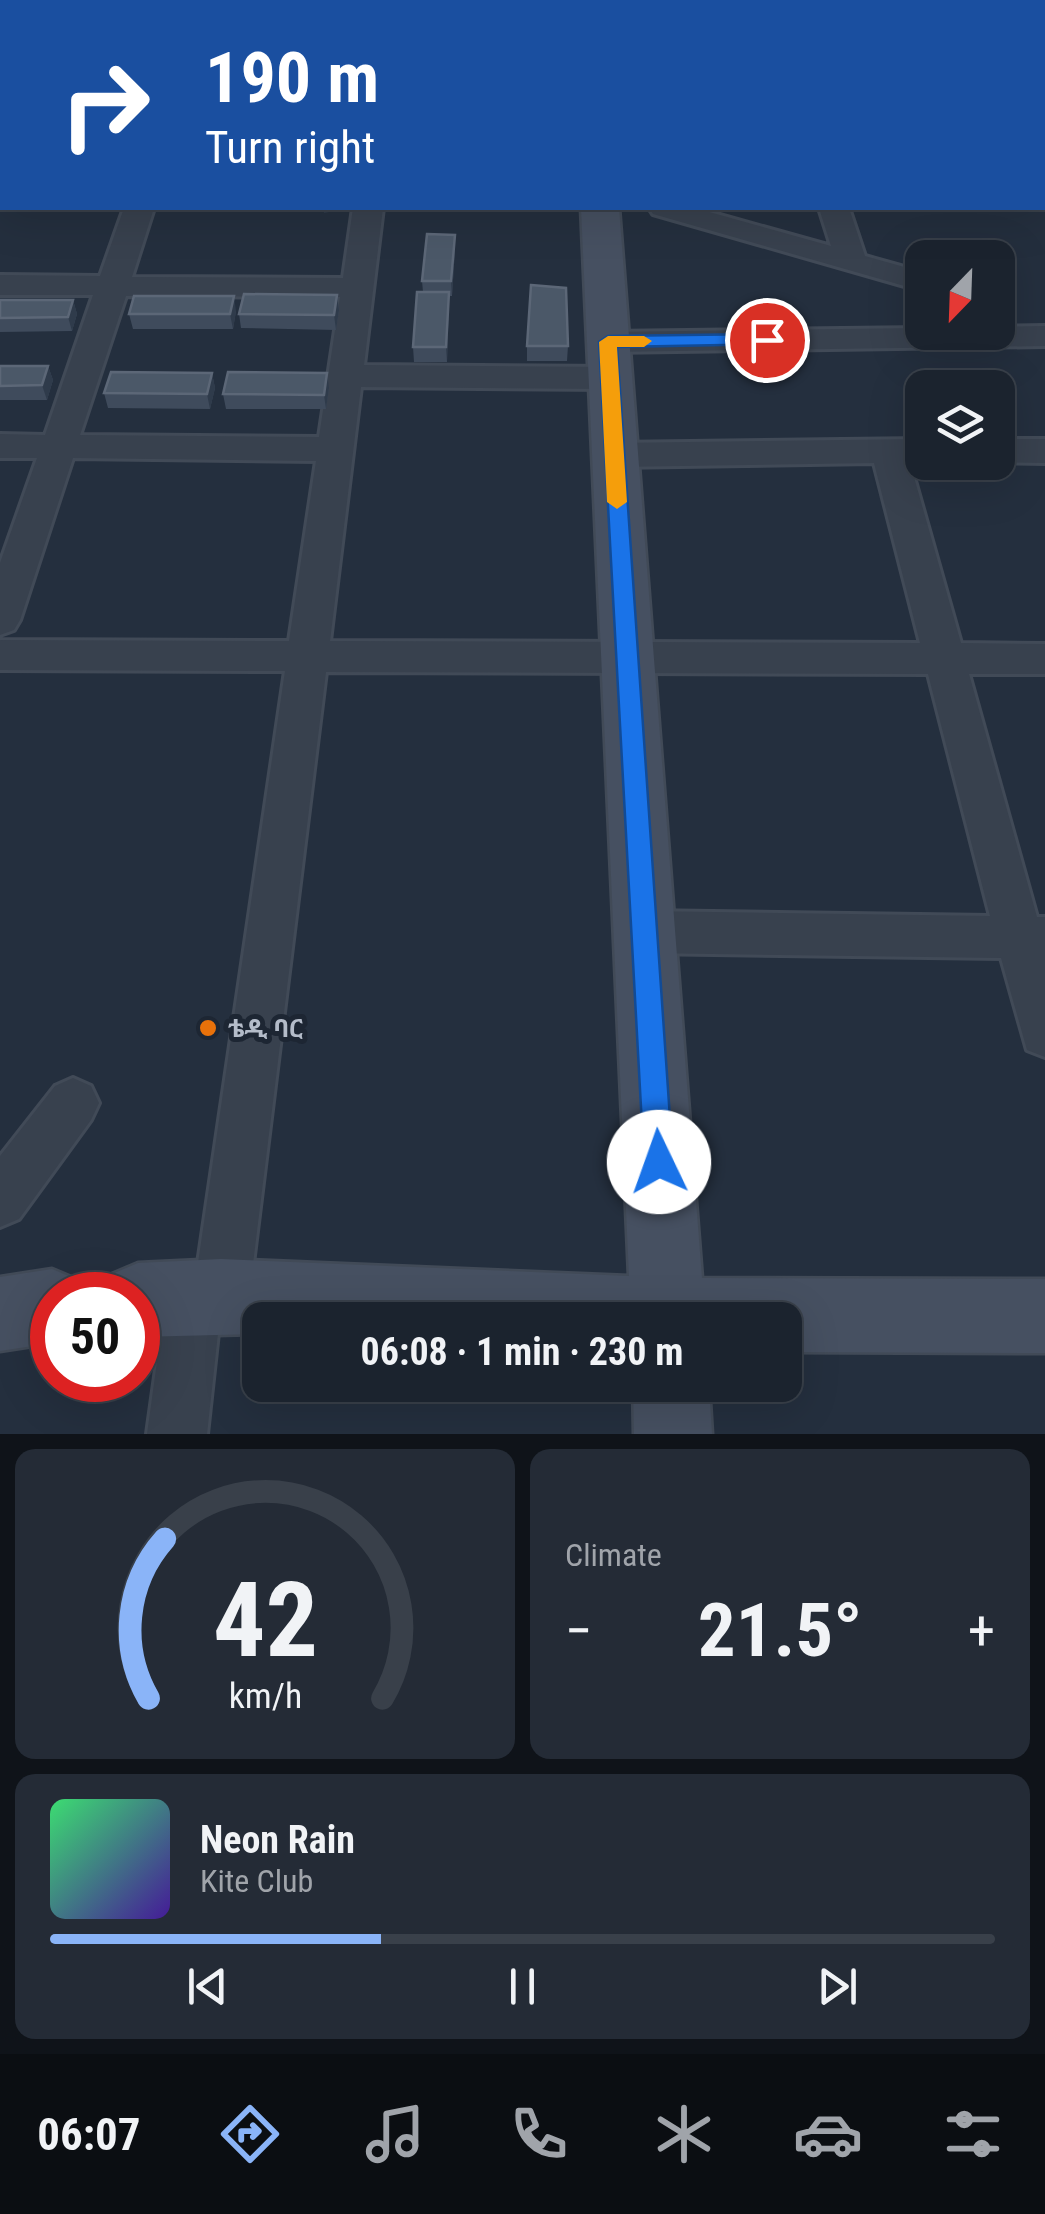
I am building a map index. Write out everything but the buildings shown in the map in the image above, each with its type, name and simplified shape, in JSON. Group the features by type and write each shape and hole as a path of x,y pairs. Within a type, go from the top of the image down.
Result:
{"main road":[{"path":"600,210 667,1302"},
{"path":"184,1298 242,1303"},
{"path":"0,1314 30,1309"},
{"path":"802,1332 1045,1316"},
{"path":"672,1402 673,1434"}],"street":[{"path":"0,620 139,210"},
{"path":"177,1434 184,1298 308,654 368,210"},
{"path":"671,210 905,277"},
{"path":"835,210 851,260"},
{"path":"0,285 357,288"},
{"path":"1015,311 1045,321"},
{"path":"346,376 1045,336"},
{"path":"0,446 336,448"},
{"path":"1015,451 1045,451"},
{"path":"614,455 905,452"},
{"path":"911,480 943,657 1032,939 1045,1034"},
{"path":"0,656 1045,658"},
{"path":"645,932 1032,939"},
{"path":"0,1200 74,1104"}],"slow traffic":[{"path":"617,502 608,342 644,341"}],"place":[{"name":"ቴዲ ባር","path":"208,1028"}],"route":[{"path":"659,1162 608,342 767,340"}]}
